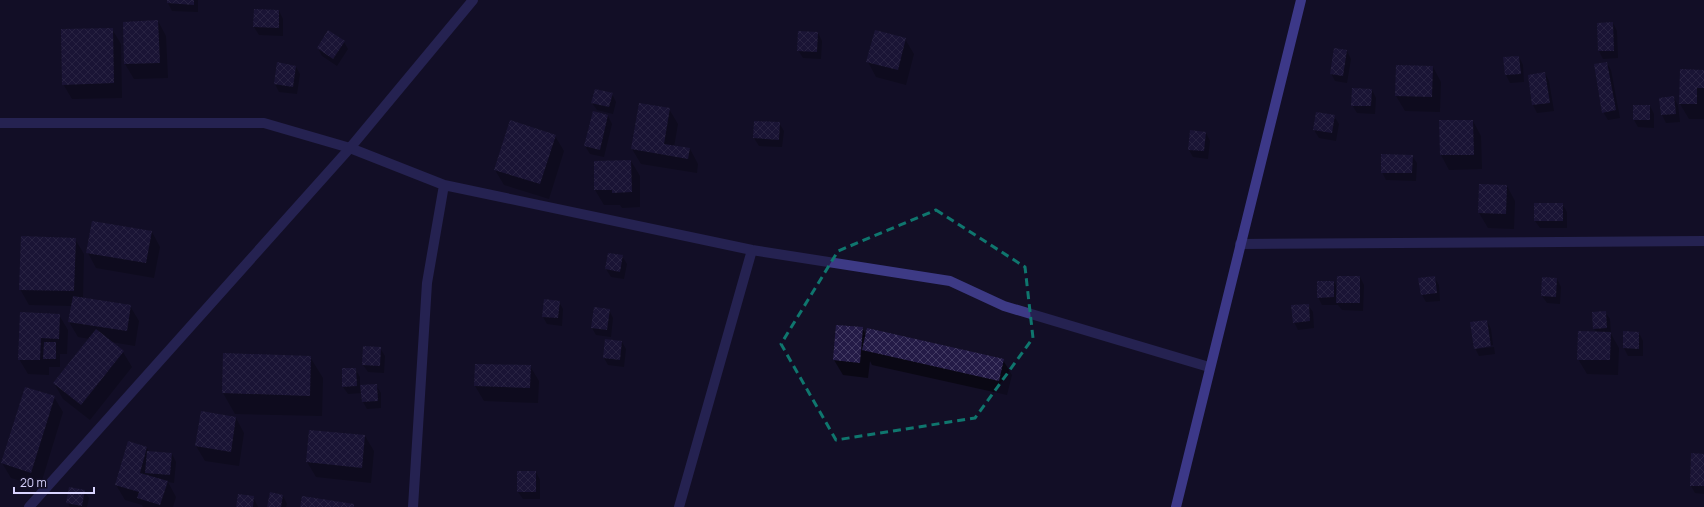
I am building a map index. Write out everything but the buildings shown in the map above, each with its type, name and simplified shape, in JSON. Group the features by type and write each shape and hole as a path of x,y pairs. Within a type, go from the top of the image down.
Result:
{"main road":[{"path":"1176,507 1300,0"}],"street":[{"path":"30,507 350,148 473,0"},
{"path":"0,123 264,123 350,148 444,185 752,250 950,281 1004,306 1210,367"},
{"path":"413,507 427,283 444,185"},
{"path":"1240,244 1704,242"},
{"path":"679,507 752,250"}],"highlighted area":[{"path":"936,210 1025,267 1033,338 975,418 836,440 781,344 838,251"}]}
